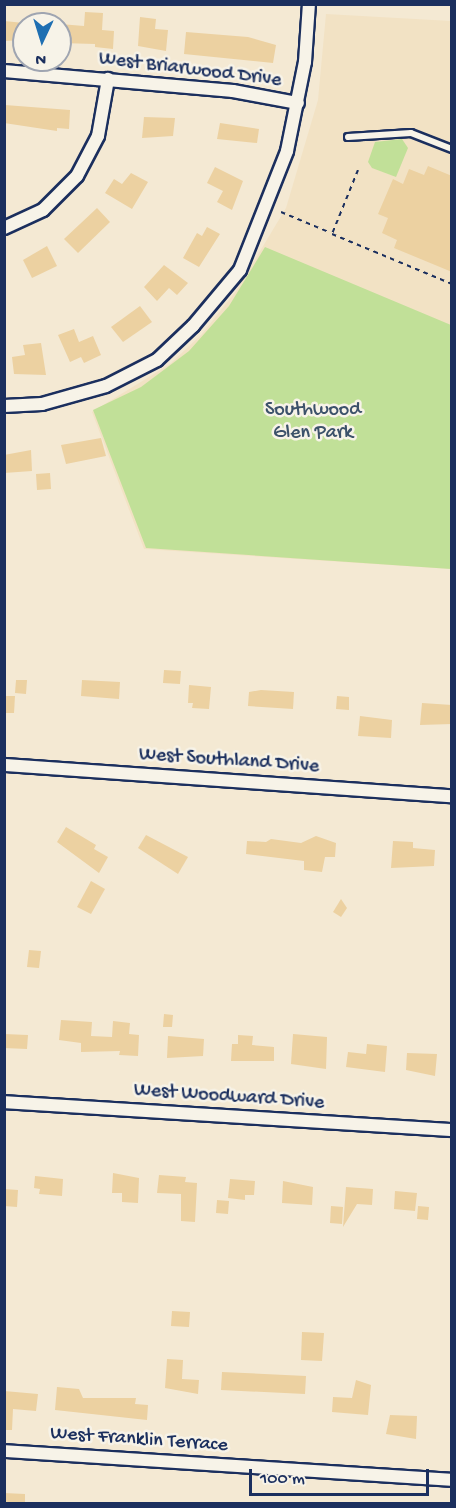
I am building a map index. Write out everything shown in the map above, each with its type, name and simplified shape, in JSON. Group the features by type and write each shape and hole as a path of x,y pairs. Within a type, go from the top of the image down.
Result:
{"street":[{"path":"4,406 42,404 106,386 157,360 193,326 240,270 278,178 298,103 309,4"},
{"name":"West Briarwood Drive","path":"4,71 233,91 298,103"},
{"path":"4,228 43,210 77,176 98,136 108,79"},
{"name":"West Southland Drive","path":"4,765 452,796"},
{"name":"West Woodward Drive","path":"4,1102 452,1130"},
{"name":"West Franklin Terrace","path":"4,1451 452,1480"}],"lane":[{"path":"348,137 411,133 452,149"}],"path":[{"path":"332,234 358,170"},
{"path":"281,212 452,284"}],"shaded area":[{"name":"Southwood Glen Park","path":"326,14 451,21 451,569 144,549 92,412 170,364 202,334 236,291 286,208 318,100"}],"green space":[{"path":"402,139 408,148 396,177 372,168 368,162 375,142"},
{"name":"Southwood Glen Park","path":"265,247 451,325 451,569 146,548 93,410 141,387 189,351 229,306"}],"building":[{"path":"85,12 103,13 102,30 114,31 113,49 95,47 95,44 72,43 72,25 84,26"},
{"path":"140,17 156,19 155,29 168,30 166,51 138,46"},
{"path":"4,21 12,22 12,41 4,41"},
{"path":"186,32 248,37 276,45 273,63 184,54"},
{"path":"5,105 70,110 69,129 57,128 57,131 4,123"},
{"path":"144,117 175,118 173,136 142,138"},
{"path":"220,123 259,129 257,143 217,139"},
{"path":"428,166 452,176 452,272 394,248 397,240 382,233 388,218 378,214 393,179 403,184 409,169 424,175"},
{"path":"215,167 243,181 232,210 217,202 223,191 207,183"},
{"path":"131,173 148,182 132,209 105,193 114,179 122,184"},
{"path":"97,208 110,222 78,253 64,239"},
{"path":"207,227 220,234 199,267 183,258 197,233 202,236"},
{"path":"47,246 57,266 32,278 23,260"},
{"path":"164,265 188,283 177,295 169,288 157,301 144,287"},
{"path":"140,306 152,322 123,342 111,327"},
{"path":"74,329 79,342 93,336 101,355 84,363 81,357 70,362 58,335"},
{"path":"41,343 46,375 14,374 12,357 25,355 23,345"},
{"path":"101,438 106,456 66,464 61,445"},
{"path":"31,450 32,471 4,473 4,455"},
{"path":"50,473 51,489 37,490 36,474"},
{"path":"164,670 181,671 180,684 163,683"},
{"path":"16,680 27,680 26,694 15,693"},
{"path":"82,680 120,682 119,699 81,696"},
{"path":"189,685 211,687 209,709 192,708 193,703 188,703"},
{"path":"261,690 294,692 293,709 248,706 249,692"},
{"path":"4,696 15,696 14,713 4,713"},
{"path":"337,696 349,697 349,710 336,709"},
{"path":"422,703 452,705 452,724 420,725"},
{"path":"360,716 392,720 391,738 358,736"},
{"path":"66,827 96,845 94,849 108,857 99,873 57,842"},
{"path":"146,835 188,857 178,874 138,848"},
{"path":"316,836 336,843 335,857 325,857 322,872 304,870 304,861 246,854 247,841 266,842 271,839 301,843"},
{"path":"393,841 413,842 413,848 435,850 434,866 391,868"},
{"path":"91,881 105,889 91,914 77,907"},
{"path":"341,899 347,908 341,917 333,912"},
{"path":"29,950 41,951 39,968 27,967"},
{"path":"164,1014 173,1015 172,1027 163,1027"},
{"path":"61,1020 92,1022 91,1036 112,1037 113,1021 130,1023 129,1034 139,1035 138,1056 119,1055 120,1051 81,1052 81,1043 59,1040"},
{"path":"4,1034 28,1035 27,1049 4,1048"},
{"path":"293,1034 327,1037 326,1069 291,1064"},
{"path":"238,1035 253,1036 252,1045 274,1047 274,1061 231,1061 232,1044 238,1044"},
{"path":"168,1036 204,1039 203,1056 167,1058"},
{"path":"367,1044 387,1046 385,1072 346,1067 348,1052 366,1054"},
{"path":"407,1053 437,1054 435,1076 406,1070"},
{"path":"113,1173 139,1178 138,1203 122,1202 122,1193 112,1193"},
{"path":"159,1175 186,1177 185,1182 197,1183 195,1222 181,1221 181,1194 157,1193"},
{"path":"35,1176 63,1179 62,1196 39,1194 40,1189 34,1188"},
{"path":"230,1179 255,1181 254,1195 245,1195 245,1200 228,1198"},
{"path":"283,1181 313,1187 312,1205 282,1203"},
{"path":"346,1187 373,1189 372,1205 357,1204 343,1227"},
{"path":"4,1189 18,1190 17,1207 4,1206"},
{"path":"395,1191 417,1193 415,1211 394,1209"},
{"path":"217,1200 229,1201 228,1214 216,1213"},
{"path":"331,1206 343,1207 342,1224 330,1223"},
{"path":"418,1206 429,1207 428,1220 417,1219"},
{"path":"172,1311 190,1312 189,1327 171,1326"},
{"path":"302,1332 324,1333 322,1361 301,1360"},
{"path":"167,1359 183,1360 182,1379 199,1380 198,1394 165,1388"},
{"path":"222,1372 306,1376 305,1394 221,1390"},
{"path":"356,1380 371,1385 368,1415 332,1412 333,1397 352,1398"},
{"path":"57,1387 79,1389 83,1398 136,1398 135,1404 148,1405 147,1420 55,1410"},
{"path":"4,1391 38,1394 36,1411 13,1409 12,1430 4,1430"},
{"path":"390,1415 417,1416 416,1439 386,1434"},
{"path":"4,1493 25,1494 25,1503 4,1503"}]}
